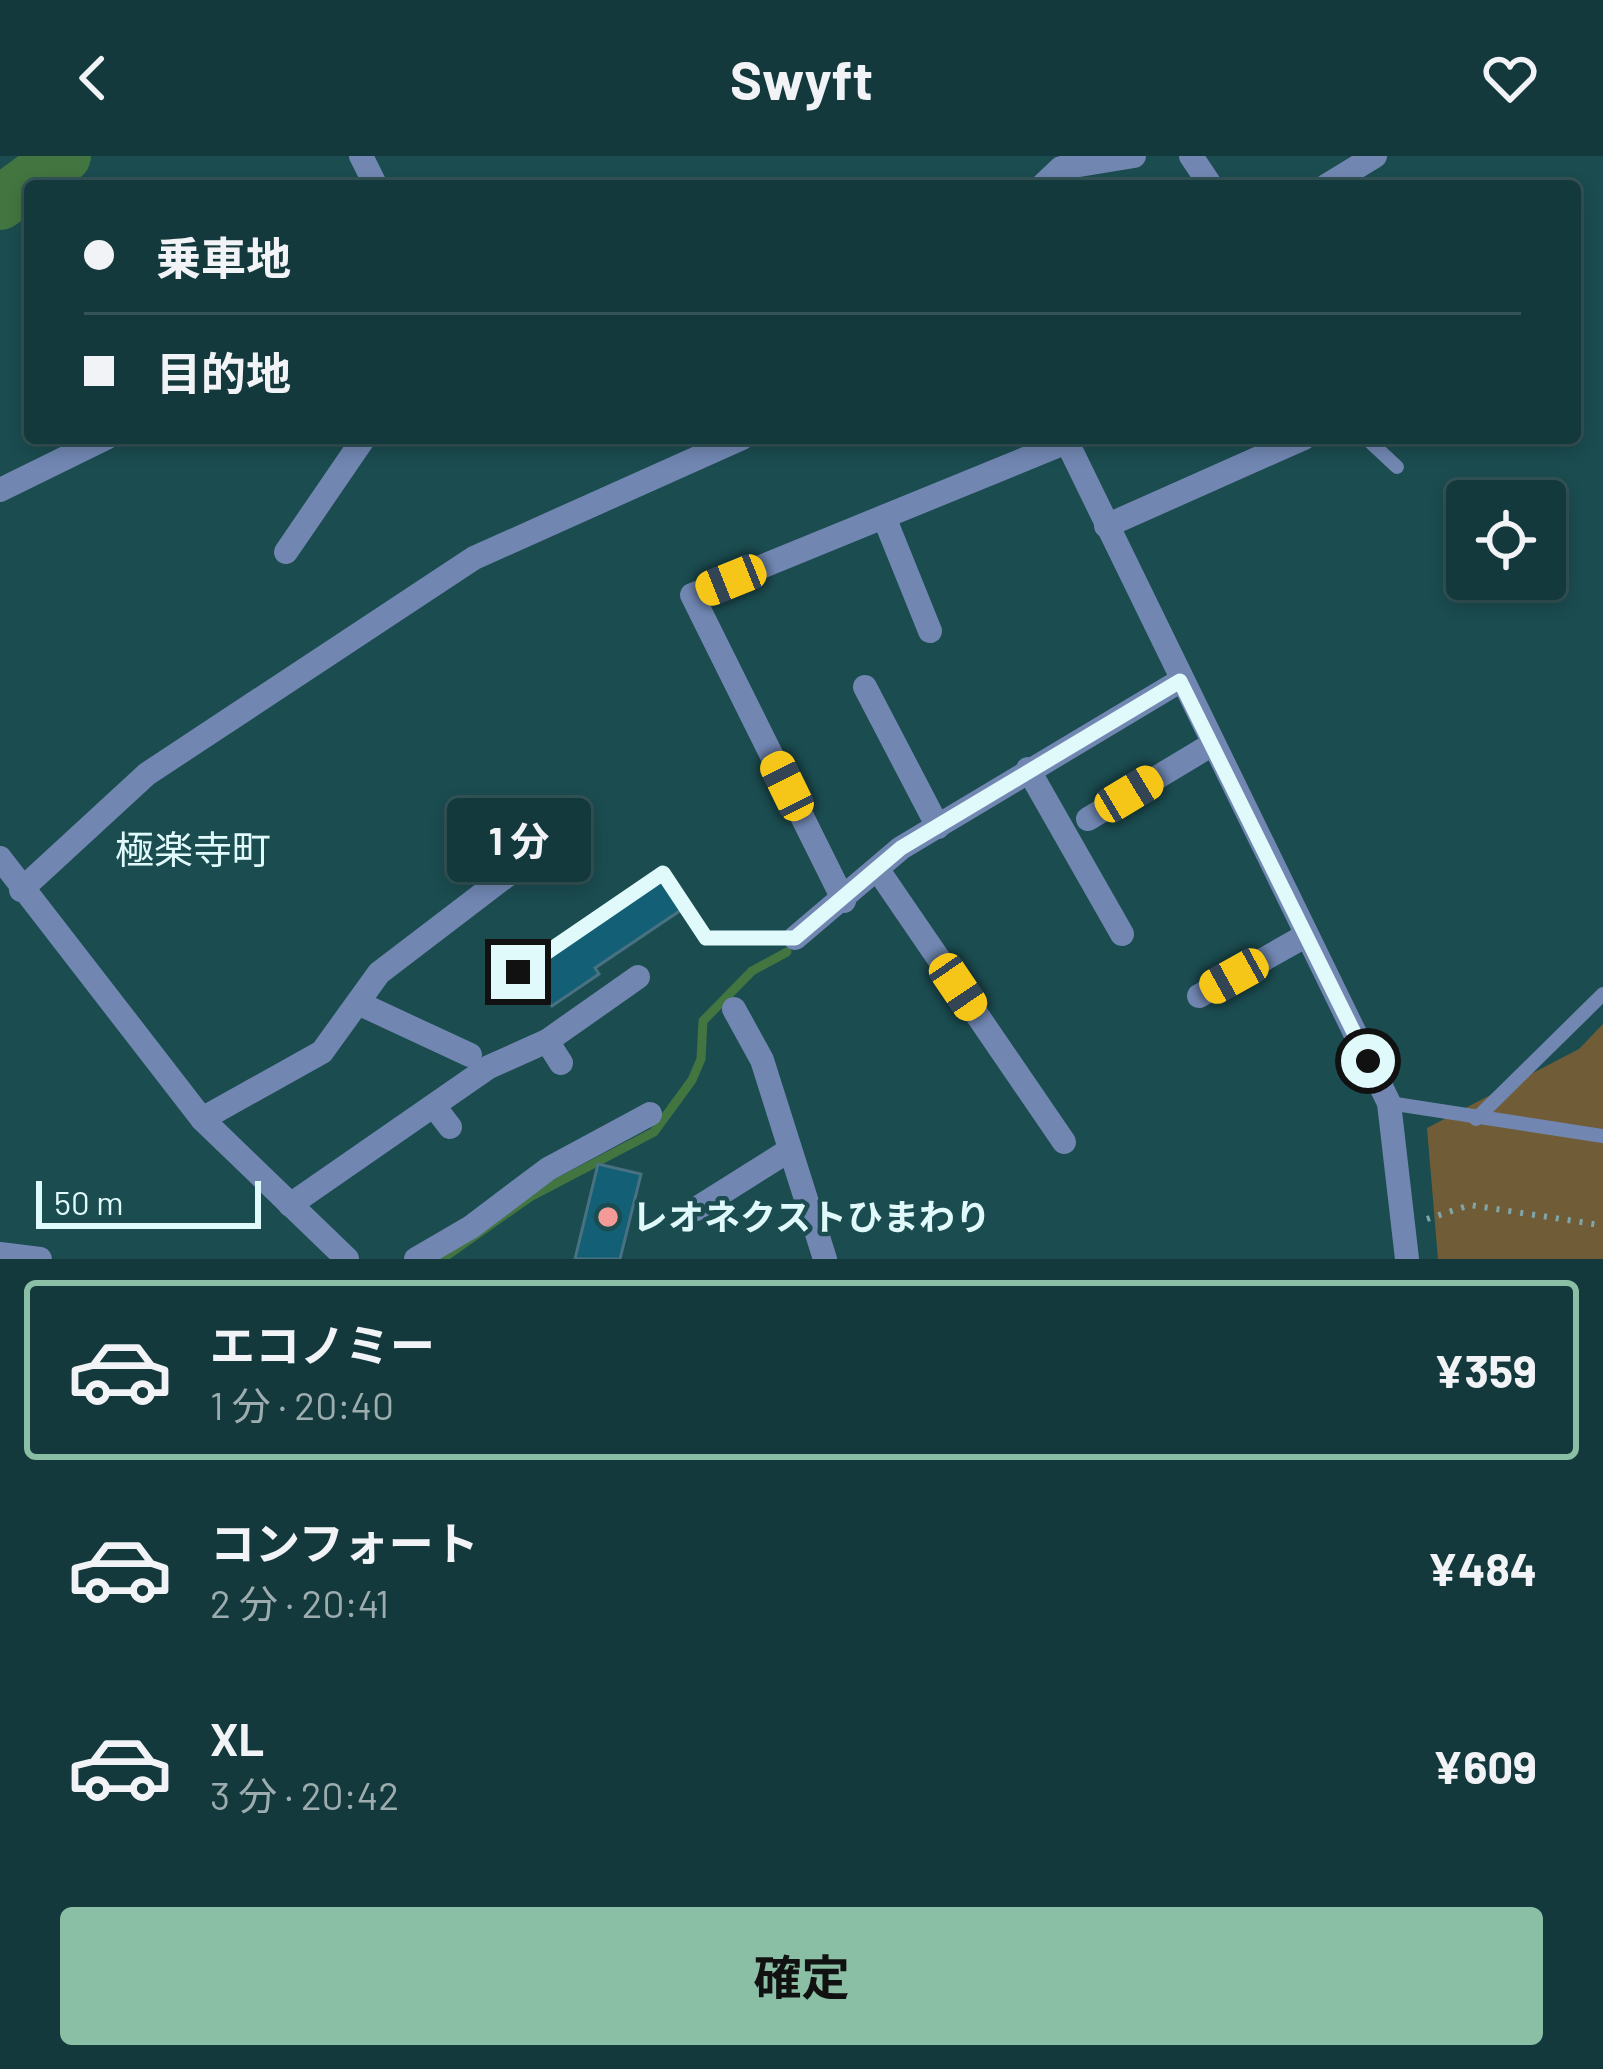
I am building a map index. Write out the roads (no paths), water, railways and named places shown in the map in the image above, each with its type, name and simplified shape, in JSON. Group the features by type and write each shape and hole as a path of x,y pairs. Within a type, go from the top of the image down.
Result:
{"street":[{"path":"1053,170 1133,156"},
{"path":"1336,180 1375,156"},
{"path":"0,490 94,444"},
{"path":"286,552 360,444"},
{"path":"10,891 147,774 474,558 729,444"},
{"path":"844,901 692,596 1057,444"},
{"path":"1068,444 1210,745 1389,1103 1407,1226 1407,1259"},
{"path":"1106,526 1290,444"},
{"path":"884,518 930,632"},
{"path":"795,938 938,827 1180,681"},
{"path":"866,688 938,827"},
{"path":"1088,819 1210,745"},
{"path":"1028,769 1122,934"},
{"path":"202,1119 322,1052 380,973 569,828"},
{"path":"0,858 10,891 202,1119 347,1259"},
{"path":"878,870 1064,1142"},
{"path":"1198,996 1305,936"},
{"path":"290,1205 442,1117 488,1067 554,1052 638,976"},
{"path":"358,1003 470,1055"},
{"path":"734,1009 762,1060 825,1259"},
{"path":"740,1074 762,1060"},
{"path":"416,1259 501,1189 650,1114"},
{"path":"696,1209 788,1150"},
{"path":"0,1254 40,1259"}],"lane":[{"path":"1372,444 1397,467"},
{"path":"518,972 663,873 706,938 795,938"},
{"path":"1476,1119 1603,994"},
{"path":"1389,1103 1603,1136"}],"waterway":[{"path":"31,180 64,156"},
{"path":"0,203 24,185"},
{"path":"442,1259 530,1197 654,1132 692,1080 701,1059 703,1021 752,971 787,952"}],"place":[{"name":"レオネクストひまわり","path":"608,1217"}],"district":[{"name":"極楽寺町","path":"193,850"}]}
